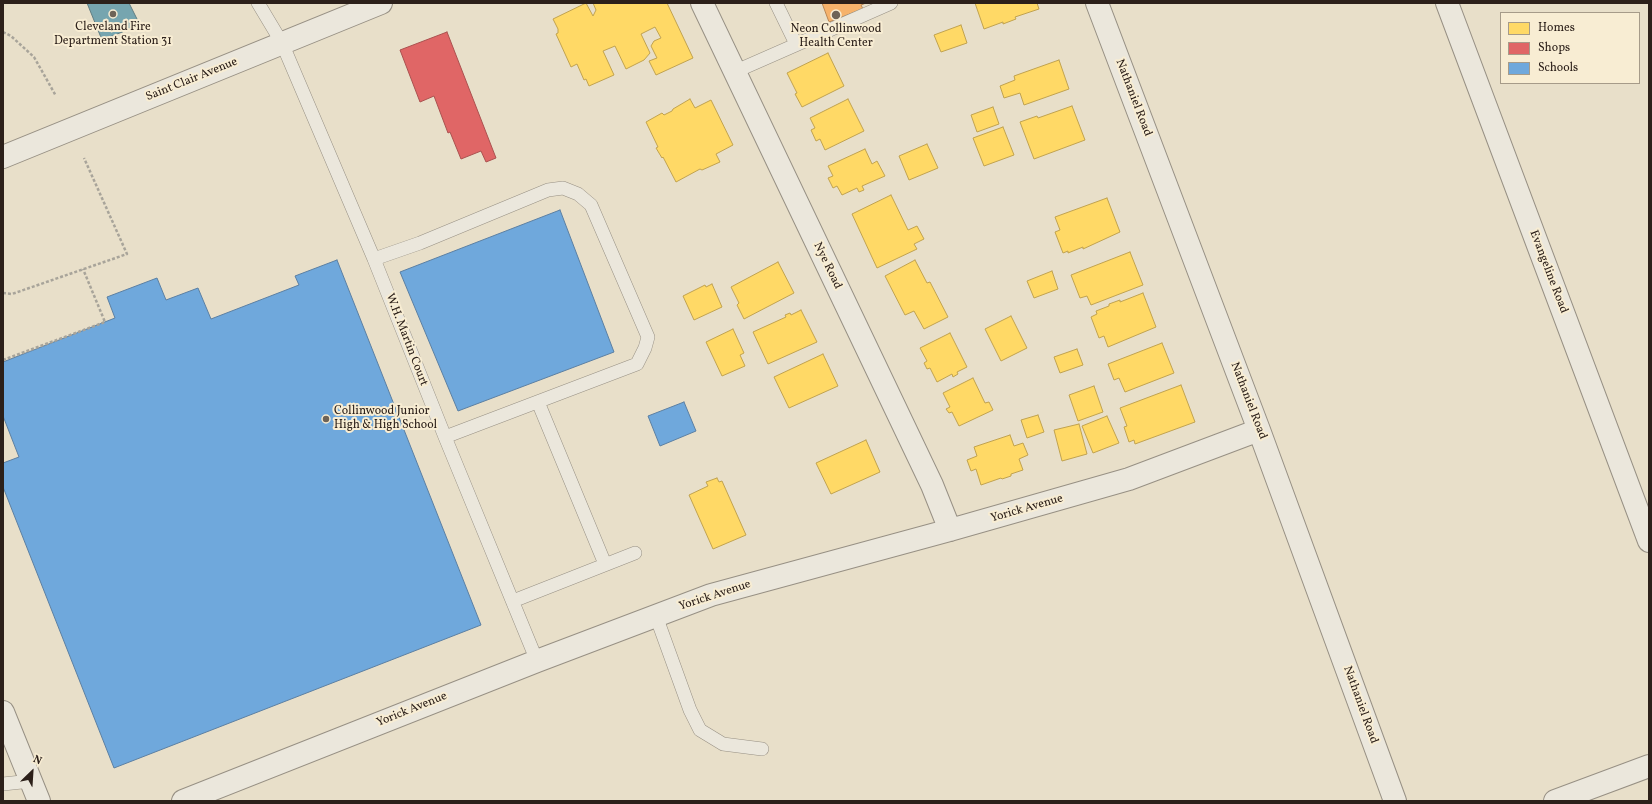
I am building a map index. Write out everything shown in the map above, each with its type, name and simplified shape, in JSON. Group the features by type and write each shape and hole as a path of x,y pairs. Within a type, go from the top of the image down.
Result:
{"street":[{"name":"Nye Road","path":"702,3 932,485 950,530"},
{"name":"Nathaniel Road","path":"1097,3 1259,430 1395,801"},
{"name":"Evangeline Road","path":"1447,3 1649,542"},
{"name":"Saint Clair Avenue","path":"3,157 282,43 370,5"},
{"name":"Yorick Avenue","path":"184,801 537,661 711,595 950,530 1129,479 1259,430"},
{"path":"3,712 39,801"},
{"path":"1555,801 1649,766"}],"lane":[{"name":"W.H. Martin Court","path":"258,3 282,43 374,259 537,661"},
{"path":"776,3 796,44"},
{"path":"734,72 891,3"},
{"path":"374,259 420,243 548,190 563,188 578,194 591,205 648,337 645,348 637,364 445,437"},
{"path":"538,402 605,564"},
{"path":"513,601 635,553"},
{"path":"656,616 690,710 700,730 723,744 762,749"},
{"path":"3,784 31,781"}],"path":[{"path":"3,32 11,36 34,57 56,96"},
{"path":"3,293 12,294 126,254 84,158"},
{"path":"3,360 106,322 83,269"}],"building: Homes":[{"path":"586,3 593,16 596,10 593,3 667,3 693,58 656,75 649,61 657,58 651,46 654,41 661,38 655,27 641,34 650,53 644,60 626,69 615,46 603,51 614,75 589,86 586,79 584,80 577,64 571,67 556,34 558,33 558,29 553,19"},
{"path":"975,3 1037,3 1039,9 1015,17 1016,19 1003,24 1003,22 984,29"},
{"path":"961,25 967,43 941,52 934,35"},
{"path":"828,53 844,86 802,107 787,73"},
{"path":"1059,60 1069,89 1024,105 1020,93 1004,98 1000,86 1015,80 1014,76"},
{"path":"690,99 695,108 711,100 733,145 716,154 720,162 702,170 700,169 676,182 663,157 662,158 656,148 658,147 646,122 662,113 664,115 672,111"},
{"path":"848,99 864,131 825,150 820,139 816,141 811,130 815,128 810,118"},
{"path":"1072,106 1085,140 1034,159 1020,122 1037,116 1038,118"},
{"path":"993,107 999,124 977,132 971,115"},
{"path":"1003,127 1014,155 984,166 973,138"},
{"path":"927,144 938,168 909,180 899,156"},
{"path":"865,149 872,164 877,161 885,176 862,186 864,190 859,192 857,188 842,195 837,186 833,188 828,178 833,176 828,166"},
{"path":"891,195 908,230 917,226 924,239 914,244 917,249 877,268 852,214"},
{"path":"1107,198 1120,232 1083,249 1083,247 1068,253 1068,251 1063,253 1055,232 1060,230 1055,217"},
{"path":"1130,252 1143,285 1091,305 1087,296 1080,298 1071,275"},
{"path":"915,260 927,283 930,282 948,317 924,329 914,311 905,315 885,276"},
{"path":"778,262 794,293 744,319 737,305 739,303 731,287"},
{"path":"1052,271 1058,289 1034,298 1027,281"},
{"path":"712,284 722,307 694,320 683,296 705,285 706,287"},
{"path":"1143,293 1156,327 1108,347 1104,336 1099,338 1091,317 1097,314 1096,311 1109,306 1109,304 1120,300 1120,302"},
{"path":"801,310 817,342 768,364 753,332 786,317 785,315 790,313 791,315"},
{"path":"1011,316 1027,348 1001,361 985,329"},
{"path":"733,329 744,353 740,355 745,366 722,376 706,342"},
{"path":"950,333 967,367 957,372 958,374 953,377 952,374 937,382 930,368 927,369 924,363 927,361 920,348"},
{"path":"1162,343 1174,373 1125,392 1119,378 1114,380 1108,364"},
{"path":"1077,349 1083,365 1060,373 1054,357"},
{"path":"823,354 838,386 789,408 774,377"},
{"path":"973,378 985,403 989,402 993,410 959,426 952,412 949,413 946,409 950,407 943,393"},
{"path":"1181,385 1195,422 1135,444 1134,440 1129,442 1124,427 1127,426 1120,408"},
{"path":"1094,386 1103,412 1078,421 1069,395"},
{"path":"1038,415 1044,432 1027,438 1021,420"},
{"path":"1107,416 1119,443 1093,453 1082,426"},
{"path":"1079,424 1087,454 1062,461 1054,430"},
{"path":"1010,435 1014,446 1023,443 1028,455 1019,459 1023,470 1011,474 1011,476 981,485 976,469 971,471 967,460 977,456 974,447"},
{"path":"866,440 880,472 831,494 816,463"},
{"path":"717,478 719,482 722,481 746,535 713,549 689,495 708,486 706,482"}],"building: Shops":[{"path":"447,32 496,158 486,162 481,151 461,159 450,132 448,133 434,96 420,102 400,50"}],"building: Schools":[{"path":"560,210 614,352 458,411 400,272"},
{"path":"337,260 481,625 114,768 3,487 3,463 19,457 3,416 3,362 115,318 107,297 157,278 166,300 198,288 211,319 299,285 295,276"},
{"path":"684,402 696,431 660,446 648,416"}],"building: Health":[{"name":"Neon Collinwood Health Center","path":"822,3 866,3 861,5 863,9 829,22"}],"building: Public":[{"name":"Cleveland Fire Department Station 31","path":"87,3 129,3 140,25 102,40"}],"place":[{"name":"Cleveland Fire Department Station 31","path":"113,14"},
{"name":"Neon Collinwood Health Center","path":"836,15"},
{"name":"Collinwood Junior High & High School","path":"326,419"}]}
